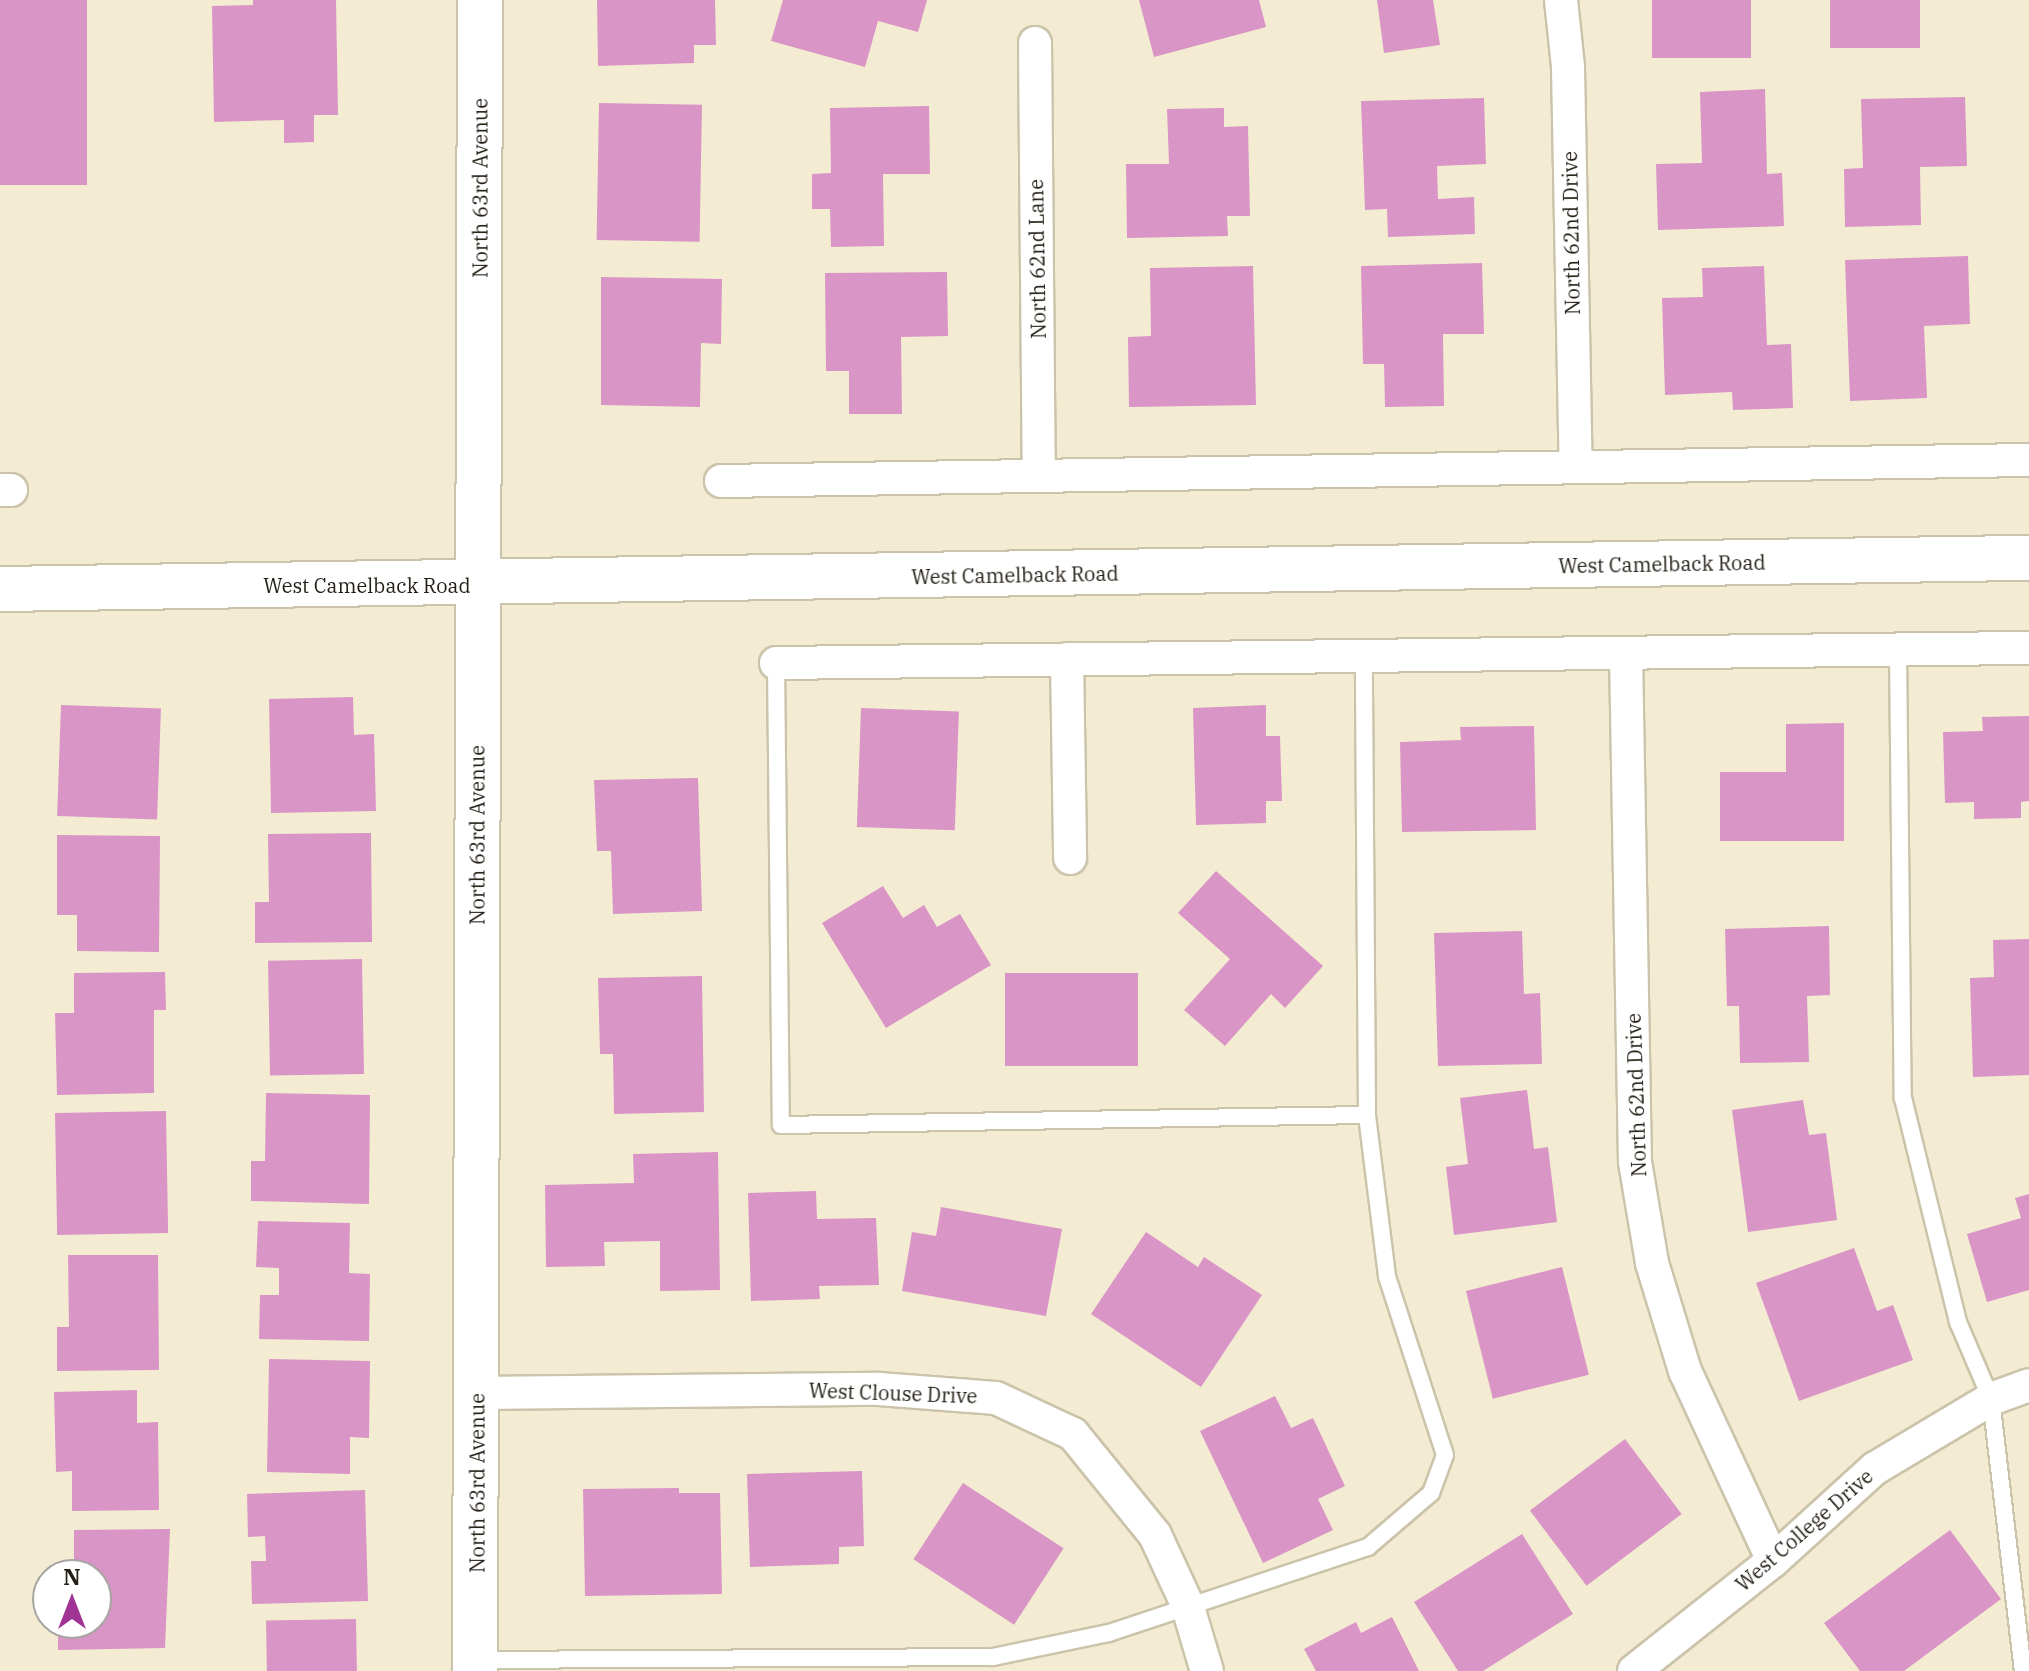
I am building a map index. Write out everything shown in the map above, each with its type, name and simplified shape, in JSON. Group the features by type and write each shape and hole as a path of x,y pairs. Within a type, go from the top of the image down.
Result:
{"main road":[{"name":"North 63rd Avenue","path":"475,1666 480,0"},
{"name":"West Camelback Road","path":"0,589 2029,558"}],"street":[{"name":"North 62nd Drive","path":"1561,0 1568,67 1576,466"},
{"name":"North 62nd Lane","path":"1035,43 1039,475"},
{"path":"721,481 2029,460"},
{"path":"776,663 2029,648"},
{"name":"North 62nd Drive","path":"1626,653 1640,1191 1652,1263 1685,1371 1773,1561"},
{"path":"1067,659 1070,858"},
{"name":"West College Drive","path":"1634,1671 1773,1561 1874,1469 1991,1399 2029,1385"},
{"name":"West Clouse Drive","path":"477,1393 879,1389 996,1398 1073,1434 1155,1535 1187,1604 1207,1671"}],"lane":[{"path":"1898,649 1903,1098 1958,1322 1991,1399 2023,1671"},
{"path":"475,1666 993,1657 1109,1633 1187,1604 1368,1547 1431,1493 1445,1455 1387,1276 1367,1115 1364,656"},
{"path":"776,663 781,1125 1367,1115"}],"building":[{"path":"0,0 87,0 87,185 0,185"},
{"path":"253,0 336,0 338,115 314,115 314,142 284,143 284,120 214,122 212,6 253,5"},
{"path":"597,0 715,0 716,45 694,45 694,63 598,66"},
{"path":"783,0 927,0 918,32 878,21 865,67 771,41"},
{"path":"1139,0 1259,0 1266,27 1154,57"},
{"path":"1377,0 1433,0 1440,45 1384,53"},
{"path":"1652,0 1751,0 1751,58 1652,58"},
{"path":"1830,0 1920,0 1920,48 1830,48"},
{"path":"1765,89 1767,174 1782,173 1784,226 1658,230 1656,164 1702,163 1700,92"},
{"path":"1965,97 1967,166 1920,167 1921,225 1845,227 1844,169 1863,168 1861,99"},
{"path":"1484,98 1486,164 1437,166 1438,199 1474,197 1475,234 1388,237 1387,209 1365,210 1361,101"},
{"path":"599,103 702,105 700,242 597,240"},
{"path":"929,106 930,174 883,174 884,246 831,247 830,209 812,209 812,174 831,173 830,108"},
{"path":"1224,108 1224,127 1248,126 1250,216 1227,216 1228,236 1127,238 1126,164 1169,164 1167,109"},
{"path":"1968,256 1970,324 1924,326 1927,398 1850,401 1845,260"},
{"path":"1482,263 1484,334 1443,334 1444,406 1385,407 1384,364 1363,364 1361,266"},
{"path":"1253,266 1256,405 1129,407 1128,337 1151,336 1150,268"},
{"path":"1764,266 1767,345 1791,344 1793,408 1733,410 1732,392 1665,395 1662,298 1703,297 1702,268"},
{"path":"947,272 948,336 901,337 902,414 849,414 849,371 826,371 825,273"},
{"path":"601,277 722,279 721,344 701,343 700,407 601,405"},
{"path":"353,697 354,735 374,734 376,811 271,813 269,699"},
{"path":"61,705 161,708 157,819 57,816"},
{"path":"1266,705 1266,736 1280,736 1282,801 1266,801 1266,823 1196,825 1193,708"},
{"path":"861,708 959,711 955,830 857,827"},
{"path":"2029,716 2029,801 2021,802 2021,818 1974,819 1974,802 1945,803 1943,732 1983,731 1982,717"},
{"path":"1844,723 1844,841 1720,841 1720,772 1786,772 1786,724"},
{"path":"1534,726 1536,830 1402,832 1400,742 1461,740 1460,727"},
{"path":"698,778 702,911 613,914 611,851 597,851 594,780"},
{"path":"371,833 372,942 255,943 255,902 269,902 268,834"},
{"path":"57,835 160,836 159,952 77,951 77,915 57,915"},
{"path":"1216,871 1323,966 1285,1008 1271,994 1225,1046 1184,1010 1230,959 1178,913"},
{"path":"883,886 903,918 924,905 937,927 960,914 991,965 886,1028 822,923"},
{"path":"1829,926 1830,995 1807,996 1809,1062 1740,1063 1739,1006 1727,1006 1725,929"},
{"path":"1522,931 1524,994 1540,993 1542,1064 1438,1066 1434,933"},
{"path":"2029,939 2029,1075 1973,1077 1970,978 1994,977 1993,940"},
{"path":"362,959 364,1074 270,1076 268,961"},
{"path":"165,972 166,1010 154,1010 154,1093 57,1095 55,1013 74,1013 74,973"},
{"path":"1005,973 1138,973 1138,1066 1005,1066"},
{"path":"702,976 704,1112 614,1114 613,1054 600,1054 598,978"},
{"path":"1527,1090 1534,1149 1548,1147 1557,1222 1454,1235 1446,1167 1468,1164 1460,1098"},
{"path":"266,1093 370,1095 369,1204 251,1201 251,1161 265,1161"},
{"path":"1803,1100 1809,1135 1826,1133 1837,1220 1748,1232 1732,1110"},
{"path":"166,1111 168,1233 57,1235 55,1113"},
{"path":"718,1152 720,1290 660,1291 660,1241 604,1242 605,1266 546,1267 545,1185 634,1183 633,1154"},
{"path":"816,1191 817,1219 876,1218 879,1285 819,1286 820,1299 751,1301 748,1193"},
{"path":"2029,1194 2029,1290 1987,1302 1967,1234 2021,1218 2015,1198"},
{"path":"941,1207 1062,1229 1046,1316 902,1291 912,1232 936,1236"},
{"path":"258,1221 350,1223 349,1273 370,1274 369,1341 259,1339 260,1295 279,1295 279,1268 256,1267"},
{"path":"1146,1232 1198,1267 1204,1257 1262,1295 1201,1387 1091,1314"},
{"path":"1854,1248 1877,1311 1893,1305 1913,1360 1799,1401 1756,1283"},
{"path":"68,1255 158,1255 159,1370 57,1371 57,1327 69,1327"},
{"path":"1562,1267 1589,1375 1493,1399 1466,1291"},
{"path":"269,1359 370,1361 369,1438 350,1437 350,1474 267,1472"},
{"path":"137,1390 137,1423 158,1422 159,1510 72,1511 72,1471 56,1472 54,1392"},
{"path":"1275,1396 1291,1428 1313,1418 1345,1486 1318,1499 1333,1530 1263,1563 1200,1431"},
{"path":"1625,1439 1682,1514 1587,1586 1530,1511"},
{"path":"862,1471 864,1546 839,1547 839,1564 750,1567 747,1474"},
{"path":"963,1483 1064,1548 1014,1625 913,1559"},
{"path":"679,1488 679,1493 720,1493 722,1594 585,1596 583,1489"},
{"path":"365,1490 368,1601 252,1604 251,1561 266,1561 265,1536 248,1537 247,1494"},
{"path":"170,1529 165,1648 58,1650 58,1639 112,1639 112,1559 74,1559 74,1530"},
{"path":"1950,1530 2001,1599 1904,1671 1860,1671 1824,1623"},
{"path":"1522,1534 1573,1614 1483,1671 1458,1671 1414,1602"},
{"path":"1392,1617 1419,1671 1316,1671 1304,1649 1356,1622 1361,1633"},
{"path":"356,1619 357,1671 267,1671 266,1621"}]}
